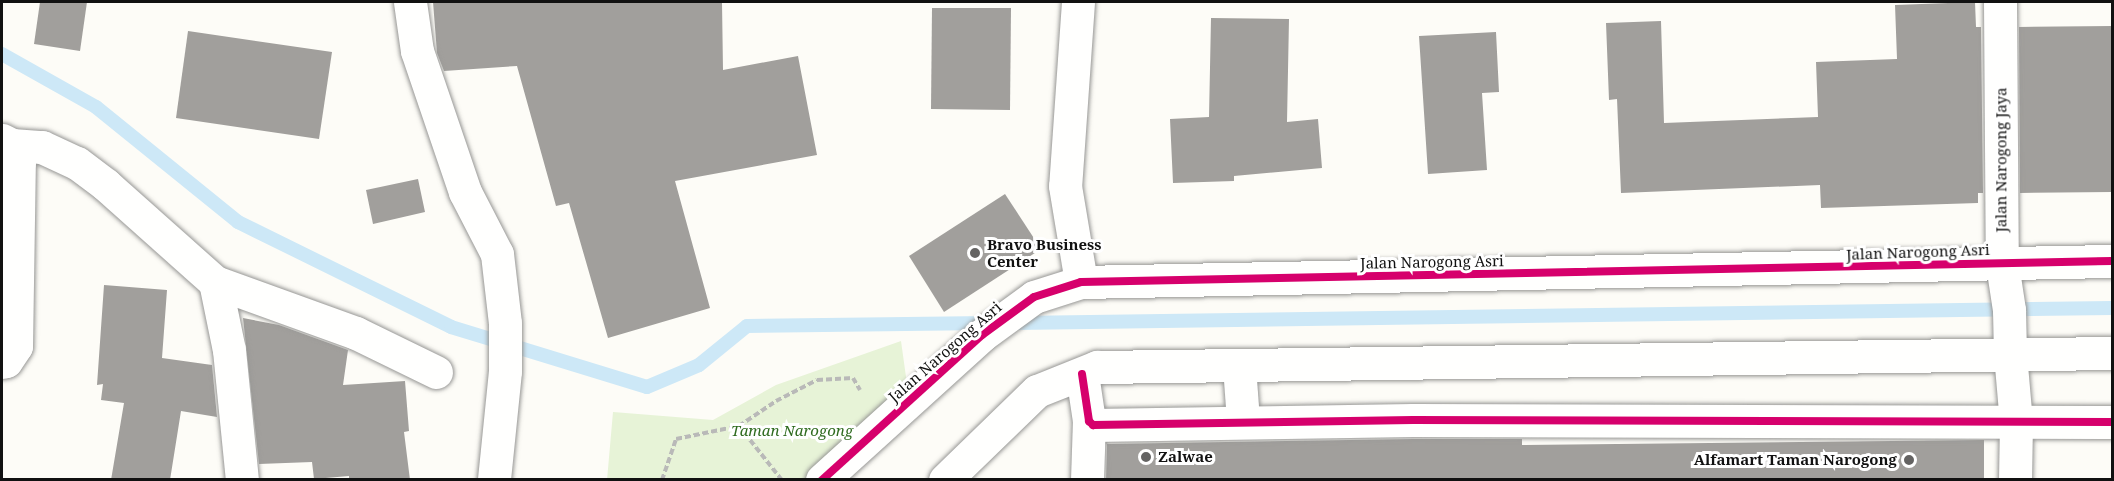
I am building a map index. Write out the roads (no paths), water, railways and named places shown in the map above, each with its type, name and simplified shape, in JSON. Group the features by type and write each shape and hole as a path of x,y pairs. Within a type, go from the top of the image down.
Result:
{"street":[{"path":"410,2 417,51 461,182 497,254 505,323 502,398 494,480"},
{"path":"1078,2 1065,186 1081,282"},
{"name":"Jalan Narogong Jaya","path":"2000,2 2004,277 2016,423 2015,480"},
{"path":"7,143 42,147 77,163 106,185 215,282 356,333 436,372"},
{"path":"2,362 6,361 16,346 19,162 18,153 7,143"},
{"name":"Jalan Narogong Asri","path":"822,480 982,335 1034,297 1081,282 2004,277 2112,261"},
{"path":"215,282 229,350 242,480"},
{"path":"945,480 1037,391 1097,367 1239,366 2010,344 2112,353"},
{"path":"1239,366 1243,421"},
{"path":"1082,374 1089,421 1087,480"},
{"path":"1089,421 1093,425 1243,421 2112,422"}],"waterway":[{"path":"2,54 96,107 238,222 451,327 647,387 699,365 747,326 988,323"},
{"path":"1010,323 2112,308"}],"place":[{"name":"Bravo Business Center","path":"975,253"},
{"name":"Zalwae","path":"1146,457"},
{"name":"Alfamart Taman Narogong","path":"1909,460"}],"park label":[{"name":"Taman Narogong","path":"792,431"}]}
